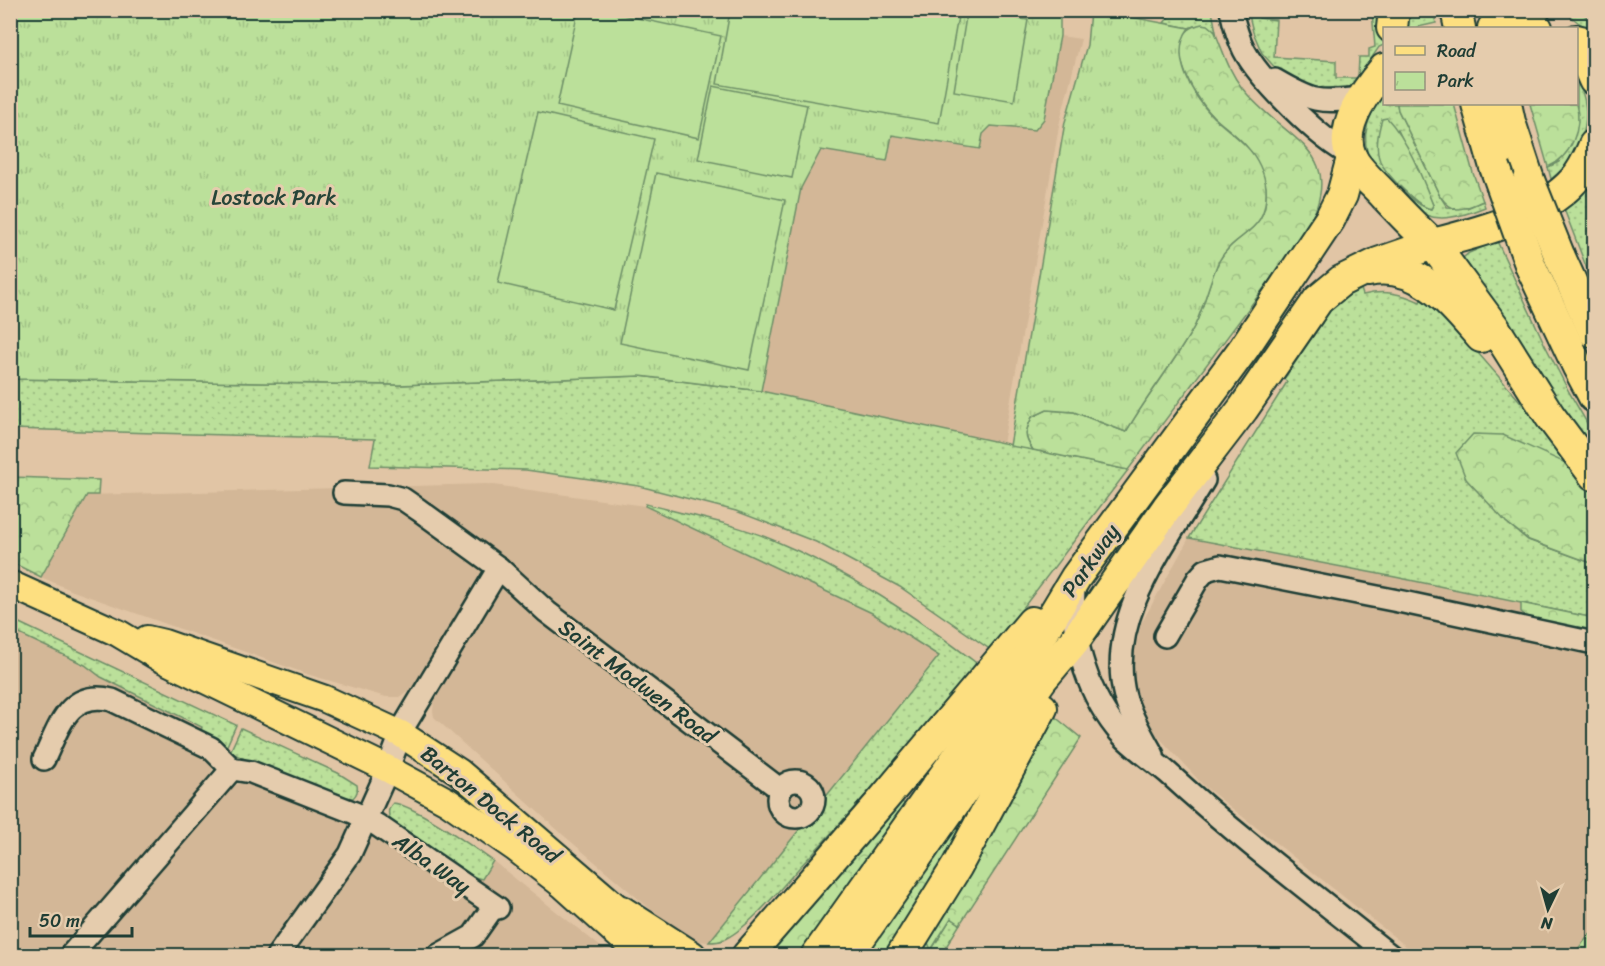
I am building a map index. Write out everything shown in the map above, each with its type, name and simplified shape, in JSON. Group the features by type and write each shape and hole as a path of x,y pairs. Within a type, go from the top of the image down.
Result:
{"highway":[{"path":"1456,10 1460,27"},
{"path":"1487,10 1492,27"},
{"path":"1543,10 1552,27"},
{"path":"1578,53 1587,64 1594,80"},
{"name":"Parkway","path":"1383,58 1372,85 1352,119 1349,130 1351,156 1342,195 1330,219 1244,348 1076,577 1017,637 1031,671 1076,639 1167,508 1243,409 1318,300 1341,281 1378,263 1438,266 1480,232 1550,201 1578,175 1594,145"},
{"path":"1477,105 1495,167 1531,267 1594,398"},
{"path":"1506,105 1529,180 1594,332"},
{"path":"1351,156 1438,266 1446,298 1550,416 1594,475"},
{"path":"1357,273 1388,269 1418,278 1438,266"},
{"path":"847,956 1031,671"},
{"path":"816,956 1010,702 1031,671"},
{"path":"721,956 742,943 811,883 1010,702"},
{"path":"903,956 957,867 1010,702"},
{"path":"747,956 811,883"},
{"path":"621,911 691,956"}],"main road":[{"path":"1578,38 1594,42"},
{"name":"Barton Dock Road","path":"10,584 118,633 160,658 388,769 447,801 515,848 564,886 642,956"},
{"name":"Barton Dock Road","path":"118,633 164,643 284,683 401,734 459,772 671,956"}],"street":[{"path":"1231,10 1244,51 1257,69 1318,132 1338,149 1351,156"},
{"path":"1257,69 1314,100 1334,101 1372,85"},
{"path":"1158,764 1126,700 1121,668 1126,629 1134,604 1149,573 1243,409"},
{"name":"Saint Modwen Road","path":"344,493 388,495 403,499 499,568 547,612 781,790"},
{"path":"1165,636 1198,579 1206,570 1220,566 1594,643"},
{"path":"277,956 345,861 388,769 401,734 499,568"},
{"path":"1076,577 1073,605 1076,639 1090,681 1106,712 1126,738 1227,825 1391,956"},
{"path":"44,759 69,710 86,699 100,697 122,704 200,742 219,754 232,769 70,956"},
{"name":"Alba Way","path":"232,769 251,772 365,819 387,831 496,907 473,936 437,956"}],"shaded area":[{"path":"1060,36 1081,39 1060,121 1003,444 761,391 801,188 821,149 887,161 892,135 980,149 983,134 991,126 1044,119"},
{"path":"487,484 645,506 872,613 939,656 709,942 697,941 683,935 562,834 434,717 434,701 410,689 399,697 386,697 310,675 73,591 41,577 87,495"},
{"path":"1189,538 1594,618 1594,955 1417,955 1204,786 1156,734 1140,710 1133,681 1135,651 1141,624"},
{"path":"11,627 226,737 210,776 55,955 11,956"},
{"path":"258,762 350,797 482,878 493,861 611,955 84,956 230,787 250,784"}],"green space":[{"name":"Lostock Park","path":"625,10 655,16 669,10 1060,11 1060,36 1044,119 1035,130 991,126 983,134 980,149 892,135 887,161 821,150 801,188 761,391 640,376 399,385 11,379 11,11"},
{"path":"578,11 604,11 721,36 699,138 557,106"},
{"path":"730,11 959,11 939,123 717,84"},
{"path":"967,11 1028,20 1014,101 954,91"},
{"path":"1090,11 1189,28 1183,39 1181,50 1182,62 1191,87 1213,117 1243,143 1254,156 1264,177 1265,203 1262,215 1256,224 1226,251 1219,261 1195,325 1126,432 1074,412 1047,410 1032,417 1028,427 1026,437 1033,450 1010,446 1065,122 1087,45"},
{"path":"1173,11 1212,11 1217,37 1214,30 1164,23"},
{"path":"1248,11 1259,11 1259,18 1276,20 1274,57 1336,61 1336,78 1358,78 1345,97 1330,98 1278,71 1262,53 1253,32"},
{"path":"1372,11 1388,11 1383,27 1383,45 1379,47 1358,78 1359,57 1369,57 1369,49 1375,47"},
{"path":"1402,11 1433,11 1436,23 1418,27 1401,27"},
{"path":"1564,11 1578,11 1587,17 1594,17 1594,32 1579,23"},
{"path":"1202,24 1214,30 1229,67 1242,88 1259,107 1307,149 1317,164 1321,182 1318,205 1305,233 1128,470 1033,450 1026,437 1028,427 1032,417 1047,410 1074,412 1126,432 1195,325 1219,261 1234,243 1257,223 1262,214 1266,203 1266,188 1252,155 1247,147 1205,107 1183,67 1180,52 1182,40 1188,30"},
{"path":"1578,82 1585,107 1586,121 1583,134 1571,158 1551,179 1548,167 1559,162 1577,107"},
{"path":"713,86 807,105 792,178 698,159"},
{"path":"1383,93 1383,105 1397,105 1447,207 1467,208 1483,201 1485,207 1463,215 1445,218 1431,217 1408,204 1371,162 1366,143 1370,116","holes":["1398,130 1433,205 1431,209 1410,197 1381,162"]},
{"path":"1397,105 1454,105 1483,201 1459,209 1445,202"},
{"path":"1530,105 1576,105 1578,123 1573,141 1563,156 1548,167"},
{"path":"538,112 654,139 614,310 498,283"},
{"path":"1387,118 1413,159 1433,205 1431,209 1418,202 1403,189 1380,161 1378,135 1382,119"},
{"path":"656,173 785,200 749,370 620,343"},
{"path":"1590,181 1594,204 1594,287 1564,209 1575,201"},
{"path":"1497,241 1544,343 1594,435 1594,459 1458,262 1469,253"},
{"path":"1361,289 1363,295 1392,293 1420,302 1423,295 1438,307 1579,469 1506,522 1528,540 1594,564 1594,618 1189,538 1287,382 1284,379 1322,323 1321,320 1339,302"},
{"path":"640,376 761,391 1128,470 991,650 900,587 816,542 736,511 639,486 526,470 370,466 375,439 11,429 11,379 399,385"},
{"path":"1473,434 1503,435 1579,469 1594,490 1594,564 1529,540 1506,522 1466,479 1456,453"},
{"path":"11,477 99,480 98,495 87,495 41,577 11,562"},
{"path":"646,504 742,529 801,552 880,596 979,665 868,793 763,908 733,935 718,942 709,942 939,656 872,613 645,506"},
{"path":"1521,603 1594,618 1594,635 1526,616 1521,612"},
{"path":"11,619 236,725 226,748 199,735 202,727 101,677 85,665 11,630"},
{"path":"1054,716 1081,738 960,924 951,918 931,950 927,940"},
{"path":"241,728 338,773 357,785 356,794 353,798 346,797 294,782 230,752"},
{"path":"901,800 908,809 849,884 800,955 767,956 802,912"},
{"path":"393,803 403,805 429,819 493,861 482,879 463,874 391,822 389,812"},
{"path":"961,808 972,817 892,955 859,956"},
{"path":"951,918 960,924 941,955 919,956 927,940 932,949"},
{"path":"1594,929 1594,955 1573,955"}]}
